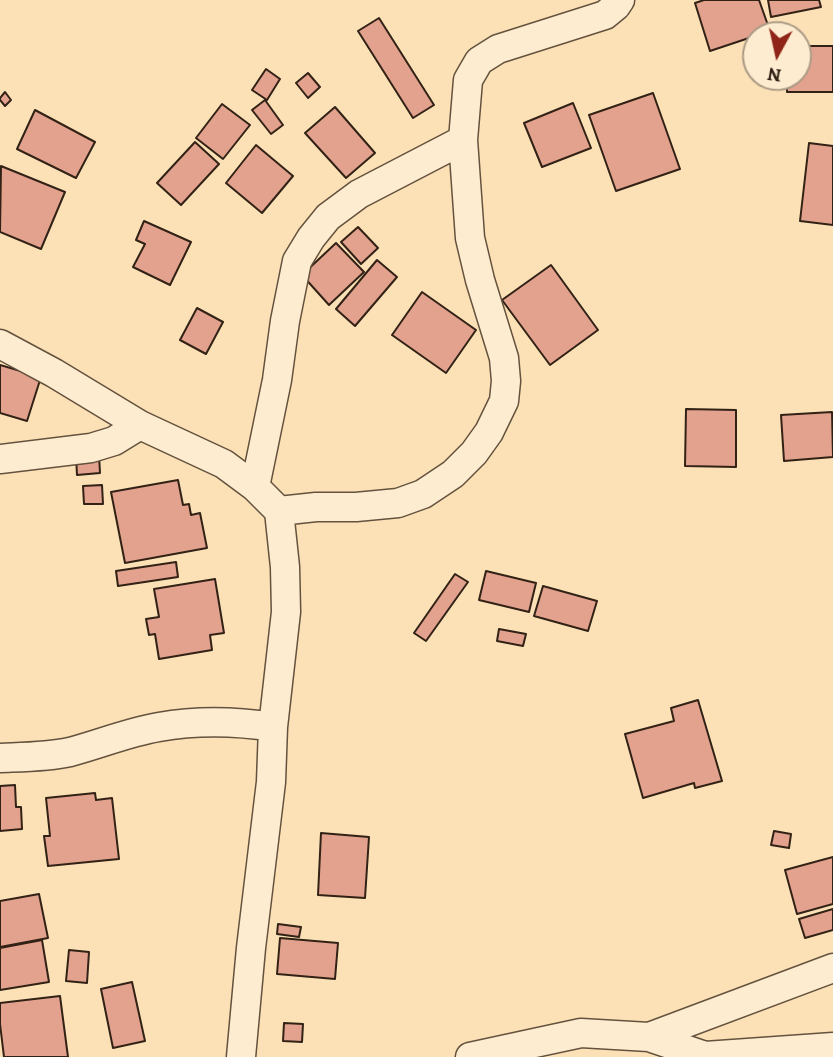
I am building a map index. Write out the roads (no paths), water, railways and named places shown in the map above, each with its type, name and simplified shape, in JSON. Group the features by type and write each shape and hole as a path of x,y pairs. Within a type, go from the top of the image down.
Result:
{"street":[{"path":"279,511 398,503 423,494 453,474 474,453 489,432 504,401 506,381 504,358 470,238 463,140 468,80 478,61 498,50 605,15 620,0"},
{"path":"256,487 297,261 328,217 359,194 463,140"},
{"path":"0,344 54,373 139,425 224,464 256,487 279,511 285,567 286,612 273,727 271,782 241,1057"},
{"path":"0,459 91,448 114,441 139,425"},
{"path":"0,758 60,754 158,727 240,722 273,727"},
{"path":"649,1037 833,968"},
{"path":"470,1057 581,1034 649,1037 705,1057 833,1047"}]}
